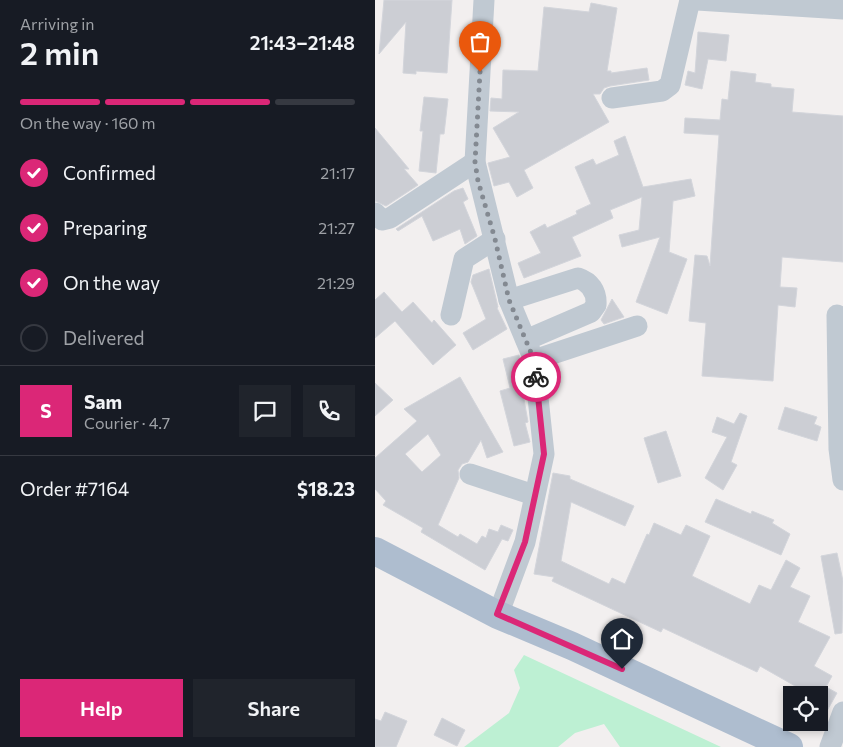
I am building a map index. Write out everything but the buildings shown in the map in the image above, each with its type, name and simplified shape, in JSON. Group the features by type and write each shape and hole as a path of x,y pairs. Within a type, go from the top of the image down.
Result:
{"main road":[{"path":"375,551 497,614 616,666 789,747"}],"lane":[{"path":"484,0 475,162 509,300 534,360 544,454 525,542 497,614"},
{"path":"612,98 662,91 670,86 690,0"},
{"path":"697,0 843,9"},
{"path":"375,213 382,220 390,218 475,162"},
{"path":"451,315 464,259 495,239"},
{"path":"509,300 578,278 585,280 594,291 596,305 591,312 526,340"},
{"path":"837,315 839,449 843,480"},
{"path":"534,360 637,326"},
{"path":"470,474 534,495"},
{"path":"830,747 843,712"}],"green space":[{"path":"524,655 721,747 620,747 604,724 575,733 558,747 464,747 509,713 520,688 514,670"}],"way so far":[{"path":"480,72 475,162 478,181 495,239 509,300 534,360 536,377"}],"route":[{"path":"536,377 544,454 525,542 497,614 622,669"}]}
